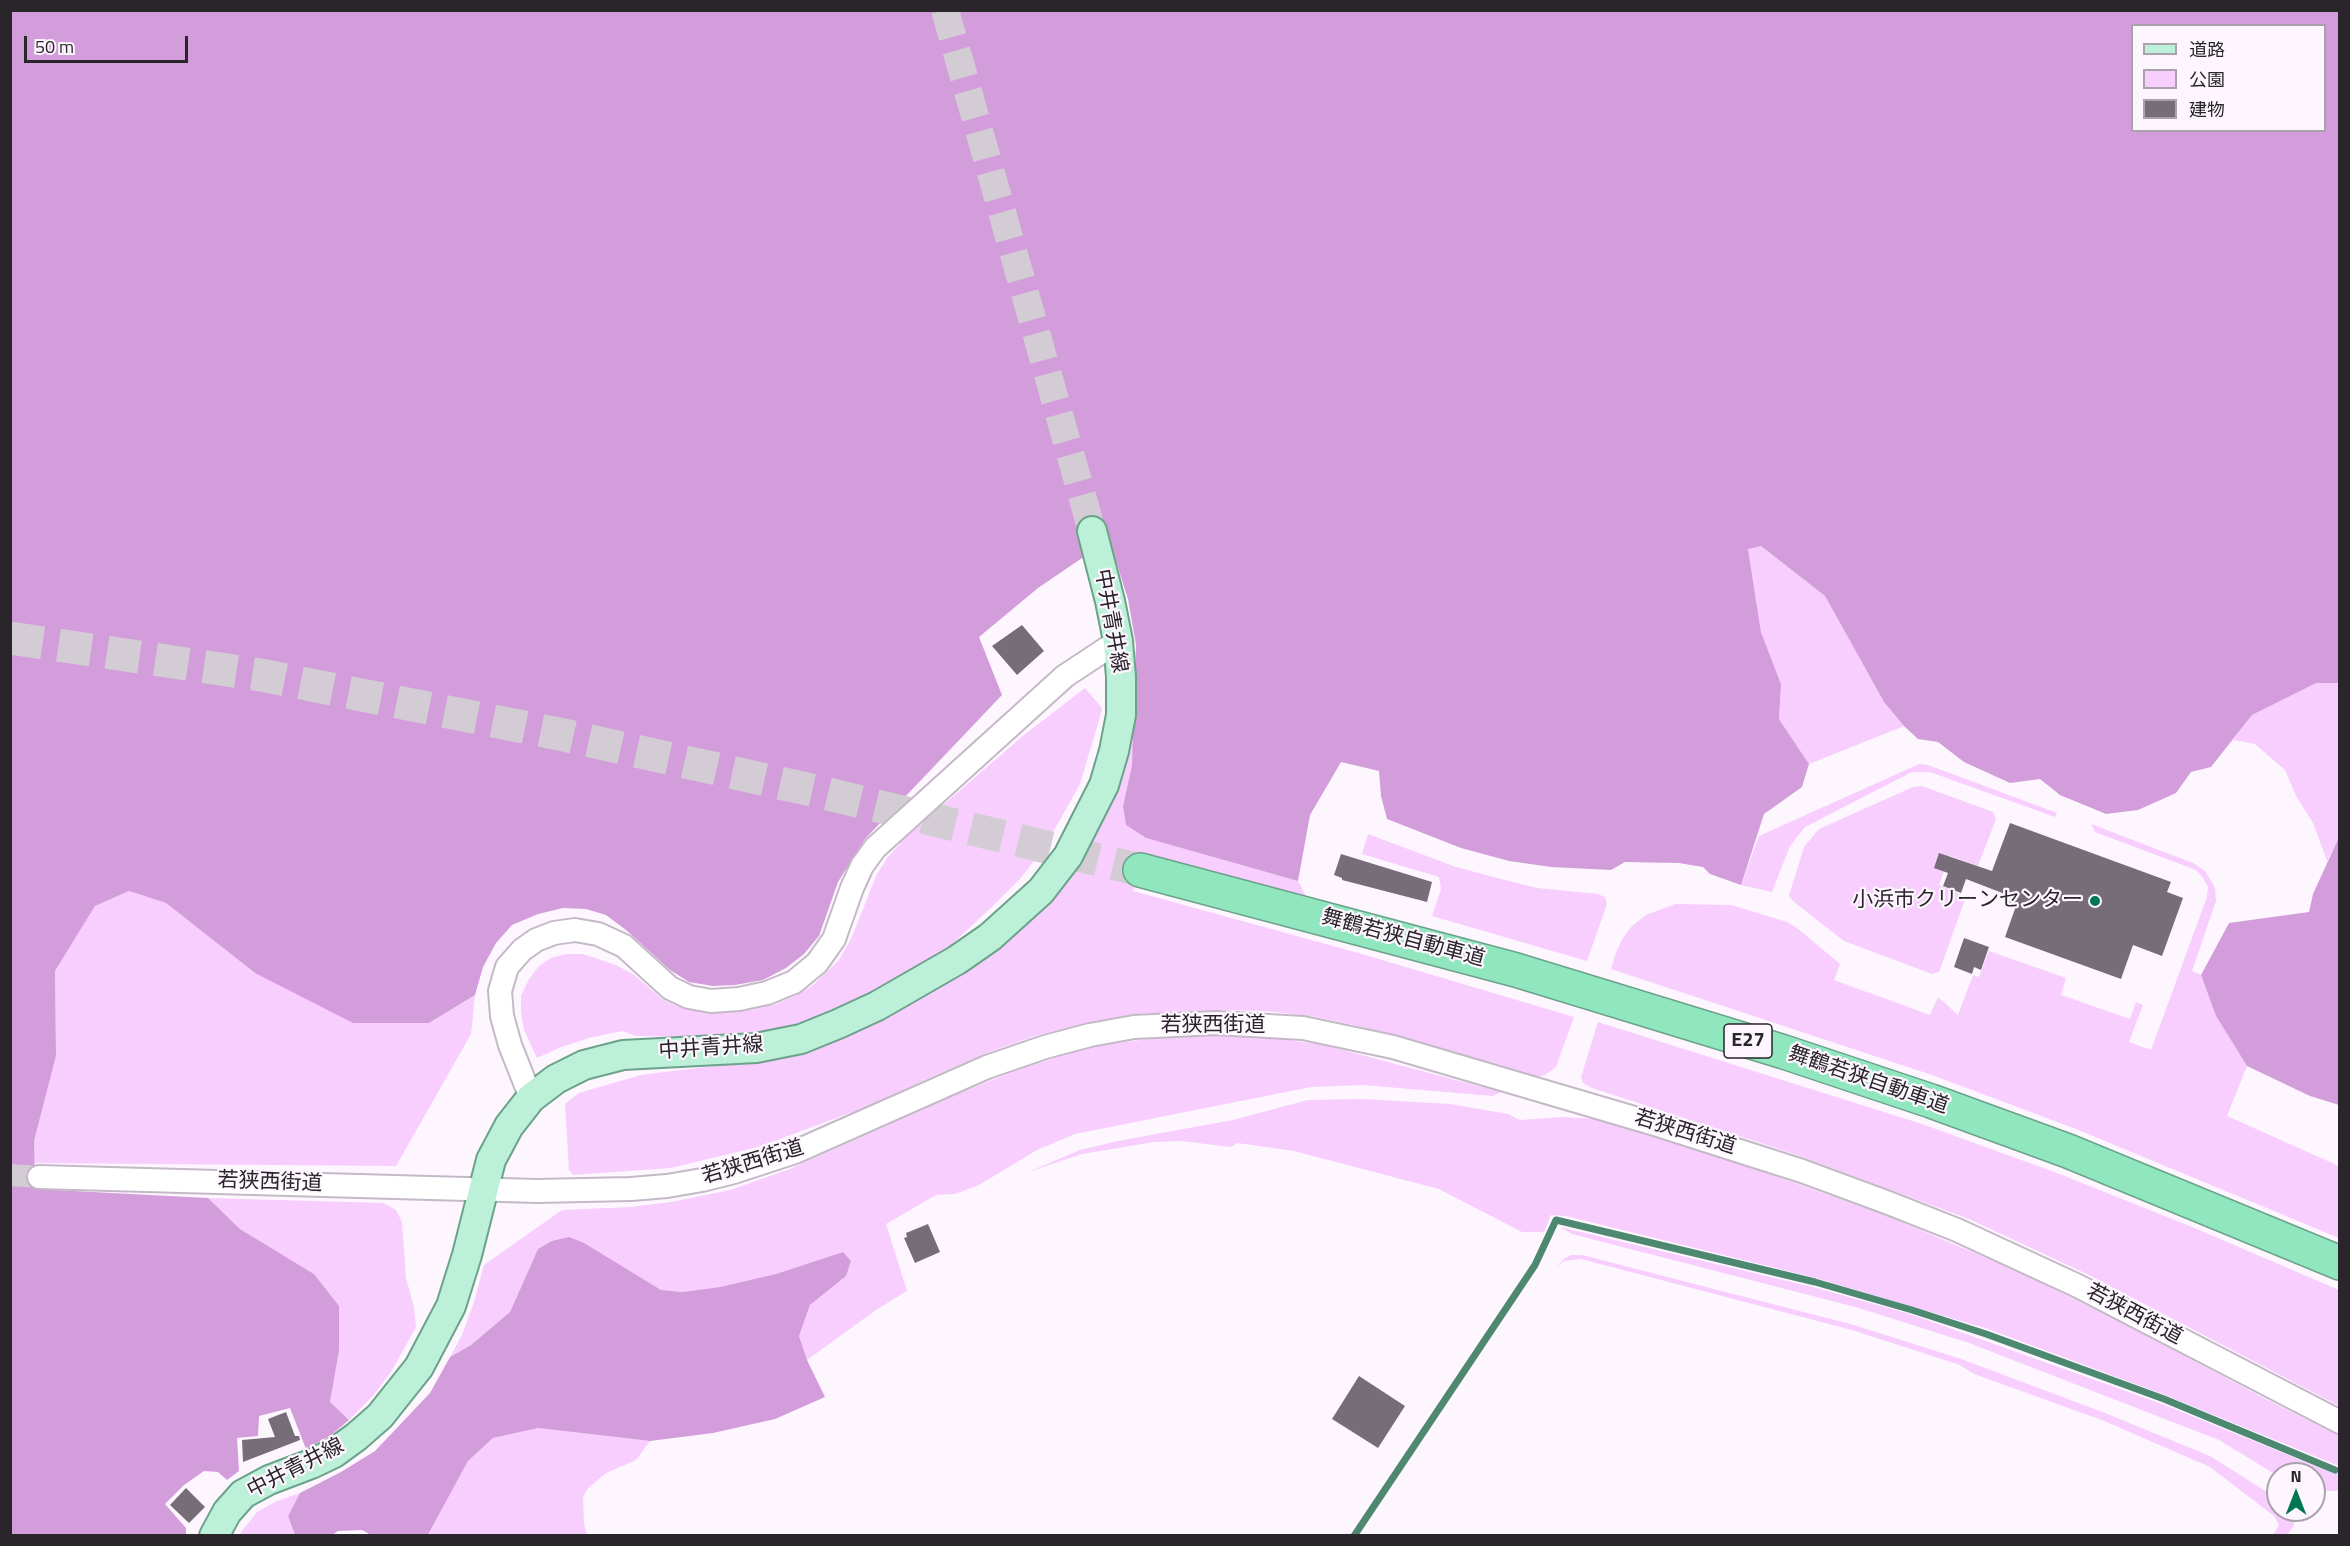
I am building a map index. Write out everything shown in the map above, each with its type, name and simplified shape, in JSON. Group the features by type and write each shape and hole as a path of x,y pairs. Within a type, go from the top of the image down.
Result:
{"highway":[{"name":"舞鶴若狭自動車道","path":"1140,870 1516,970 1807,1060 1931,1101 2068,1151 2340,1263"}],"main road":[{"name":"中井青井線","path":"214,1536 227,1512 243,1494 269,1480 334,1453 380,1416 419,1367 451,1306 467,1255 491,1160 509,1126 531,1098 556,1079 584,1065 623,1055 756,1048 801,1039 838,1024 877,1006 948,966 990,937 1041,891 1068,855 1104,785 1121,715 1118,641 1092,531"}],"street":[{"path":"531,1098 510,1046 502,1016 500,991 507,968 522,950 554,933 575,930 598,934 624,946 670,988 689,997 711,1001 739,999 767,993 794,982 818,963 834,939 852,888 862,866 875,848 1065,676 1118,641"},
{"name":"若狭西街道","path":"39,1177 484,1189 587,1191 631,1189 702,1180 795,1152 1006,1060 1090,1035 1134,1027 1216,1023 1304,1028 1393,1047 1658,1125 1792,1167 1886,1202 1977,1239 2078,1286 2340,1422"}],"green space":[{"path":"1761,546 1825,596 1884,702 1904,726 1809,764 1779,719 1781,684 1761,632 1748,548"},
{"path":"2316,682 2339,683 2339,837 2327,861 2313,823 2296,796 2285,770 2255,744 2233,740 2252,715"},
{"path":"1085,688 1102,708 1080,784 1043,850 1020,879 948,948 866,997 796,1027 752,1035 713,1037 636,1036 622,1031 589,1038 537,1058 524,1030 521,996 529,979 539,966 551,958 566,954 583,954 616,965 633,974 661,998 674,1005 709,1013 751,1010 773,1005 812,986 839,960 851,939 877,874 888,857 907,836 1024,735"},
{"path":"1136,694 1132,765 1123,806 1126,825 1146,838 1298,881 1306,896 1264,885 1241,884 1141,861 1133,891 1362,954 1574,1017 1556,1067 1545,1075 1533,1078 1354,1025 1311,1016 1265,1011 1221,1010 1137,1014 1094,1021 1038,1035 989,1052 866,1107 758,1147 671,1168 573,1175 569,1170 565,1104 579,1093 641,1075 763,1060 1005,941 1130,734"},
{"path":"1919,764 1928,765 2057,813 2055,817 1930,772 1912,772 1805,827 1790,846 1772,892 1741,885 1759,836"},
{"path":"1922,786 1993,812 1996,819 1978,866 1950,856 1939,885 1966,897 1939,972 1932,974 1844,941 1789,896 1804,847 1819,829 1913,787"},
{"path":"2091,824 2193,863 2205,871 2210,879 2215,888 2216,901 2192,971 2201,975 2216,1016 2247,1066 2227,1116 2339,1166 2339,1238 2076,1129 1932,1075 1611,969 1623,938 1631,927 1646,915 1675,904 1731,905 1787,922 1797,928 1840,964 1834,980 1930,1015 1938,997 1958,1015 1973,975 1979,977 1989,951 2066,978 2061,995 2130,1019 2136,1002 2143,1005 2129,1042 2151,1050 2207,897 2208,887 2196,870 2095,832"},
{"path":"1368,834 1456,867 1501,879 1537,888 1598,894 1605,897 1607,904 1587,961 1432,916 1441,889 1439,877 1362,854"},
{"path":"129,891 166,903 255,973 429,1023 475,995 471,1034 396,1166 34,1163 34,1141 56,1056 55,971 95,906"},
{"path":"1598,1022 1922,1124 2057,1173 2192,1227 2339,1290 2339,1406 2091,1276 1969,1219 1797,1155 1592,1088 1583,1083 1581,1077"},
{"path":"1171,1036 1275,1038 1324,1045 1501,1092 1493,1096 1363,1085 1311,1087 1075,1134 1037,1150 979,1185 955,1194 936,1195 886,1224 907,1291 876,1310 807,1360 799,1336 810,1305 846,1276 843,1252 776,1274 720,1287 683,1292 661,1290 622,1268 538,1249 510,1312 471,1345 450,1357 462,1335 484,1265 562,1210 631,1207 671,1202 730,1190 790,1169 1019,1069 1081,1050"},
{"path":"1362,1099 1450,1104 1508,1114 1520,1120 1564,1117 1594,1119 1727,1159 1882,1214 2013,1269 2115,1319 2339,1436 2339,1466 2165,1395 1988,1329 1816,1278 1566,1216 1551,1215 1544,1232 1522,1232 1439,1189 1294,1151 1237,1143 1231,1147 1181,1141 1154,1142 1082,1154 1028,1172 1080,1150 1118,1141 1233,1120 1308,1100"},
{"path":"208,1198 383,1203 396,1210 402,1222 406,1278 414,1307 416,1327 391,1372 373,1396 349,1420 330,1402 339,1351 314,1274 240,1229"},
{"path":"1560,1227 1813,1287 1910,1314 2162,1404 2305,1462 2266,1462 2266,1469 2219,1440 1969,1343 1859,1308 1572,1234"},
{"path":"1571,1255 1582,1255 1854,1325 1961,1359 2105,1413 2210,1456 2266,1491 2266,1510 2210,1467 2102,1420 1974,1374 1960,1365 1852,1330 1581,1259 1564,1261 1556,1268 1565,1258"},
{"path":"538,1428 650,1441 636,1460 606,1473 588,1488 583,1497 587,1535 428,1536 468,1461 493,1438"},
{"path":"2339,1466 2339,1491 2326,1491 2326,1470 2335,1474"},
{"path":"300,1493 288,1516 295,1535 238,1536 257,1512 277,1501"},
{"path":"2277,1522 2294,1522 2294,1526 2287,1535 2273,1535 2279,1525"}],"shaded area":[{"path":"10,11 2339,11 2339,683 2316,683 2252,715 2211,767 2191,772 2176,793 2138,810 2106,814 2060,795 2040,779 2010,783 1964,762 1938,742 1918,739 1884,702 1825,596 1761,546 1748,549 1761,632 1781,684 1779,719 1809,764 1802,787 1764,814 1741,885 1710,874 1703,867 1679,863 1625,862 1611,870 1551,867 1509,861 1461,848 1387,819 1381,796 1379,771 1341,762 1310,815 1298,881 1146,838 1126,825 1123,806 1132,765 1136,645 1128,599 1104,524 1077,531 1085,556 1038,588 979,637 1002,695 865,839 838,882 819,936 804,954 786,968 763,980 713,986 689,982 670,970 606,915 586,909 563,908 538,914 512,925 496,943 483,967 475,995 429,1023 353,1023 255,973 166,903 129,891 95,906 55,971 56,1056 34,1141 35,1189 208,1198 240,1229 314,1274 339,1306 339,1351 330,1402 349,1420 330,1436 306,1449 290,1408 259,1416 258,1436 237,1438 239,1471 227,1480 218,1472 204,1471 184,1485 165,1504 186,1528 186,1535 11,1535"},
{"path":"2339,837 2339,1105 2310,1096 2247,1066 2216,1016 2201,975 2229,923 2309,912 2313,894"},
{"path":"569,1237 584,1243 661,1290 683,1292 720,1287 776,1274 843,1252 851,1261 846,1276 810,1305 799,1336 807,1360 825,1397 775,1419 713,1433 650,1441 538,1428 493,1438 468,1461 428,1535 371,1535 362,1530 338,1531 332,1535 295,1535 288,1516 300,1493 375,1451 430,1393 450,1357 471,1345 510,1312 538,1249 552,1241"}],"building":[{"path":"1022,625 1044,651 1017,675 992,646"},
{"name":"小浜市クリーンセンター","path":"2010,823 2171,882 2167,892 2183,898 2162,956 2133,945 2121,979 2005,937 2016,906 2008,904 2010,896 1966,879 1961,893 1943,886 1948,873 1934,868 1939,853 1992,871"},
{"path":"1341,854 1432,882 1427,902 1342,880 1334,875"},
{"path":"1964,938 1989,947 1981,970 1974,967 1972,974 1954,967"},
{"path":"928,1224 940,1252 915,1263 904,1238 907,1237 906,1233"},
{"path":"1359,1376 1405,1406 1378,1448 1332,1419"},
{"path":"286,1412 295,1436 299,1436 300,1440 243,1462 242,1440 275,1437 268,1419"},
{"path":"186,1488 205,1507 189,1523 170,1505"}],"waterway":[{"path":"1354,1536 1535,1265 1556,1220 1815,1282 1912,1310 1986,1334 2164,1399 2335,1470"}],"tunnel":[{"path":"945,10 1092,531"},
{"path":"10,638 261,675 559,734 816,791 1140,870"},
{"path":"10,1175 39,1177"}],"place":[{"name":"小浜市クリーンセンター","path":"2095,901"}]}
